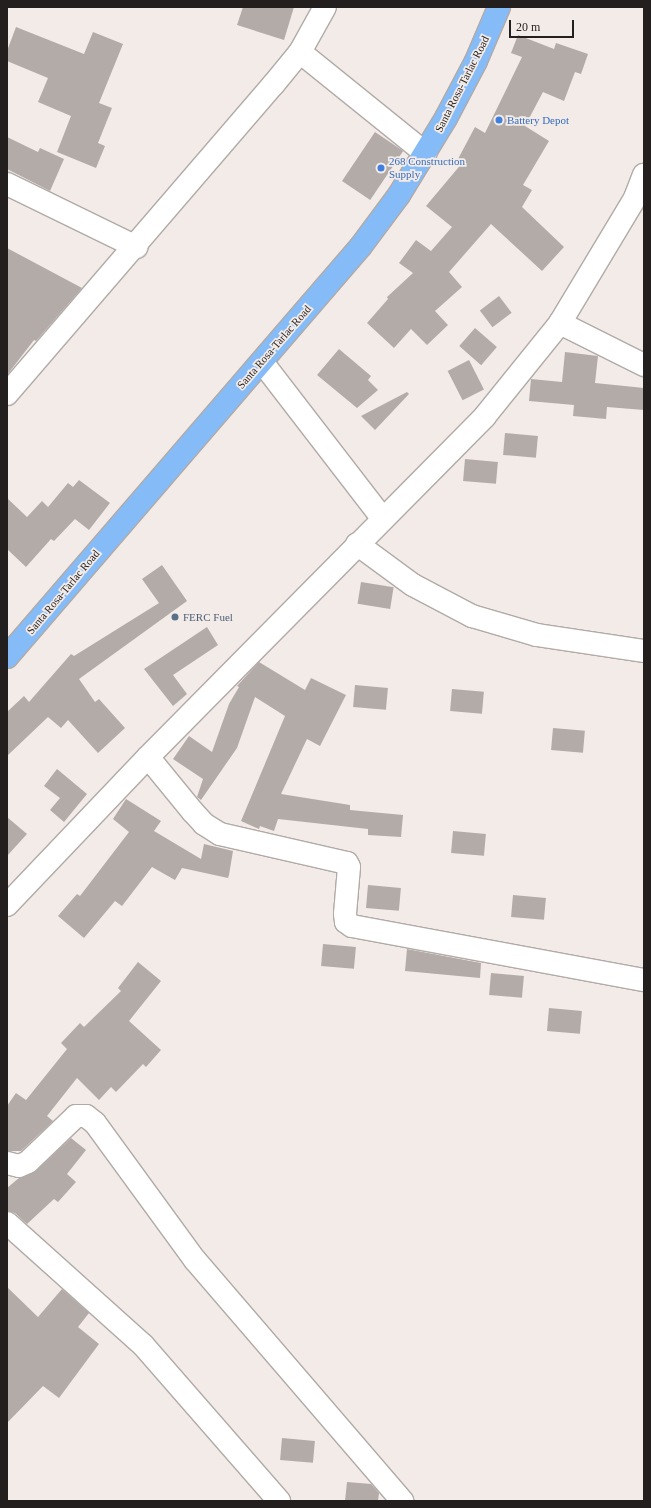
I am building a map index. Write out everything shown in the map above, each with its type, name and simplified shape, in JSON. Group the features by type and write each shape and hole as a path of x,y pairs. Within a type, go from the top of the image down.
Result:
{"highway":[{"name":"Santa Rosa-Tarlac Road","path":"7,657 361,246 399,195 425,153 476,61 499,7"}],"street":[{"path":"7,394 136,247 300,52 325,7"},
{"path":"300,52 425,153"},
{"path":"7,905 148,757 382,518 485,416 560,323 635,198 644,175"},
{"path":"7,184 136,247"},
{"path":"560,323 644,365"},
{"path":"262,362 382,518"},
{"path":"357,544 413,585 472,616 537,635 644,651"},
{"path":"148,757 192,812 204,824 220,834 347,863 345,914 346,922 352,926 644,980"},
{"path":"7,1163 19,1166 28,1162 76,1116 86,1116 95,1123 195,1260 402,1501"},
{"path":"7,1223 143,1345 279,1501"}],"building":[{"path":"243,7 294,7 284,40 237,25"},
{"path":"16,27 84,54 93,32 123,44 99,103 112,108 98,143 105,146 96,168 57,152 71,116 38,102 48,78 7,61 7,51"},
{"path":"518,35 554,49 556,43 588,54 581,74 575,72 564,101 543,92 525,126 549,141 523,185 532,190 522,207 564,247 542,271 491,224 449,272 462,287 435,311 448,325 427,345 411,329 394,348 367,323 388,299 387,297 413,273 399,263 416,240 431,251 452,227 426,206 463,162 458,159 475,127 485,133 522,57 511,53"},
{"path":"375,132 403,151 370,200 342,181"},
{"path":"7,137 38,152 40,148 64,159 50,191 7,169"},
{"path":"7,248 82,288 36,341 34,340 7,375"},
{"path":"499,296 512,313 492,327 480,310"},
{"path":"475,328 497,347 481,365 459,346"},
{"path":"339,349 371,376 368,380 378,390 357,408 317,375"},
{"path":"565,352 598,356 595,383 644,388 644,410 607,407 606,419 573,416 574,405 529,401 531,379 562,382"},
{"path":"469,360 484,389 463,400 448,371"},
{"path":"407,392 409,394 375,430 361,416"},
{"path":"505,433 538,436 536,458 503,455"},
{"path":"465,459 498,462 496,484 463,481"},
{"path":"79,480 110,503 89,530 75,519 54,541 51,539 26,567 7,549 7,498 27,517 42,501 48,507 68,483 73,487"},
{"path":"162,565 187,601 79,679 95,702 99,699 125,728 98,753 68,720 61,728 48,717 7,756 7,712 24,696 29,702 71,654 74,656 159,603 142,579"},
{"path":"361,582 394,587 390,609 358,604"},
{"path":"207,627 218,645 173,675 187,694 173,706 144,669"},
{"path":"259,662 305,690 311,678 346,695 320,746 307,739 281,794 350,805 350,810 403,815 401,837 368,835 368,829 278,819 274,831 260,826 259,829 241,821 285,716 255,697 237,748 201,800 197,797 203,779 173,759 189,736 212,752 229,704 239,687 237,686"},
{"path":"355,685 388,688 386,710 353,707"},
{"path":"452,689 484,692 482,714 450,711"},
{"path":"553,728 585,731 583,753 551,750"},
{"path":"57,769 87,794 64,822 50,810 60,798 44,786"},
{"path":"126,799 161,821 154,831 201,859 204,844 233,851 229,875 228,878 182,868 175,880 152,867 122,906 115,901 84,938 58,916 77,894 80,896 129,832 113,819"},
{"path":"7,817 27,834 7,856"},
{"path":"453,831 486,834 484,856 451,853"},
{"path":"368,885 401,888 399,911 366,908"},
{"path":"513,895 546,898 544,920 511,917"},
{"path":"323,944 356,947 354,969 321,966"},
{"path":"407,949 481,963 480,978 405,971"},
{"path":"138,962 161,981 129,1021 161,1050 146,1067 143,1064 116,1092 111,1087 99,1100 77,1078 47,1116 53,1121 21,1151 7,1151 7,1106 16,1093 26,1100 67,1049 61,1043 80,1023 84,1027 121,991 118,988"},
{"path":"491,973 524,976 522,998 489,995"},
{"path":"549,1008 582,1011 580,1034 547,1031"},
{"path":"71,1138 86,1150 67,1174 76,1182 58,1202 54,1199 27,1224 15,1213 7,1211 7,1188 19,1178 36,1171"},
{"path":"7,1287 38,1317 62,1289 89,1313 78,1327 99,1344 59,1398 43,1386 7,1423"},
{"path":"282,1438 315,1441 313,1463 280,1460"},
{"path":"347,1482 371,1484 379,1493 378,1501 345,1501"}],"place":[{"name":"Battery Depot","path":"499,120"},
{"name":"268 Construction Supply","path":"381,168"},
{"name":"FERC Fuel","path":"175,617"}]}
